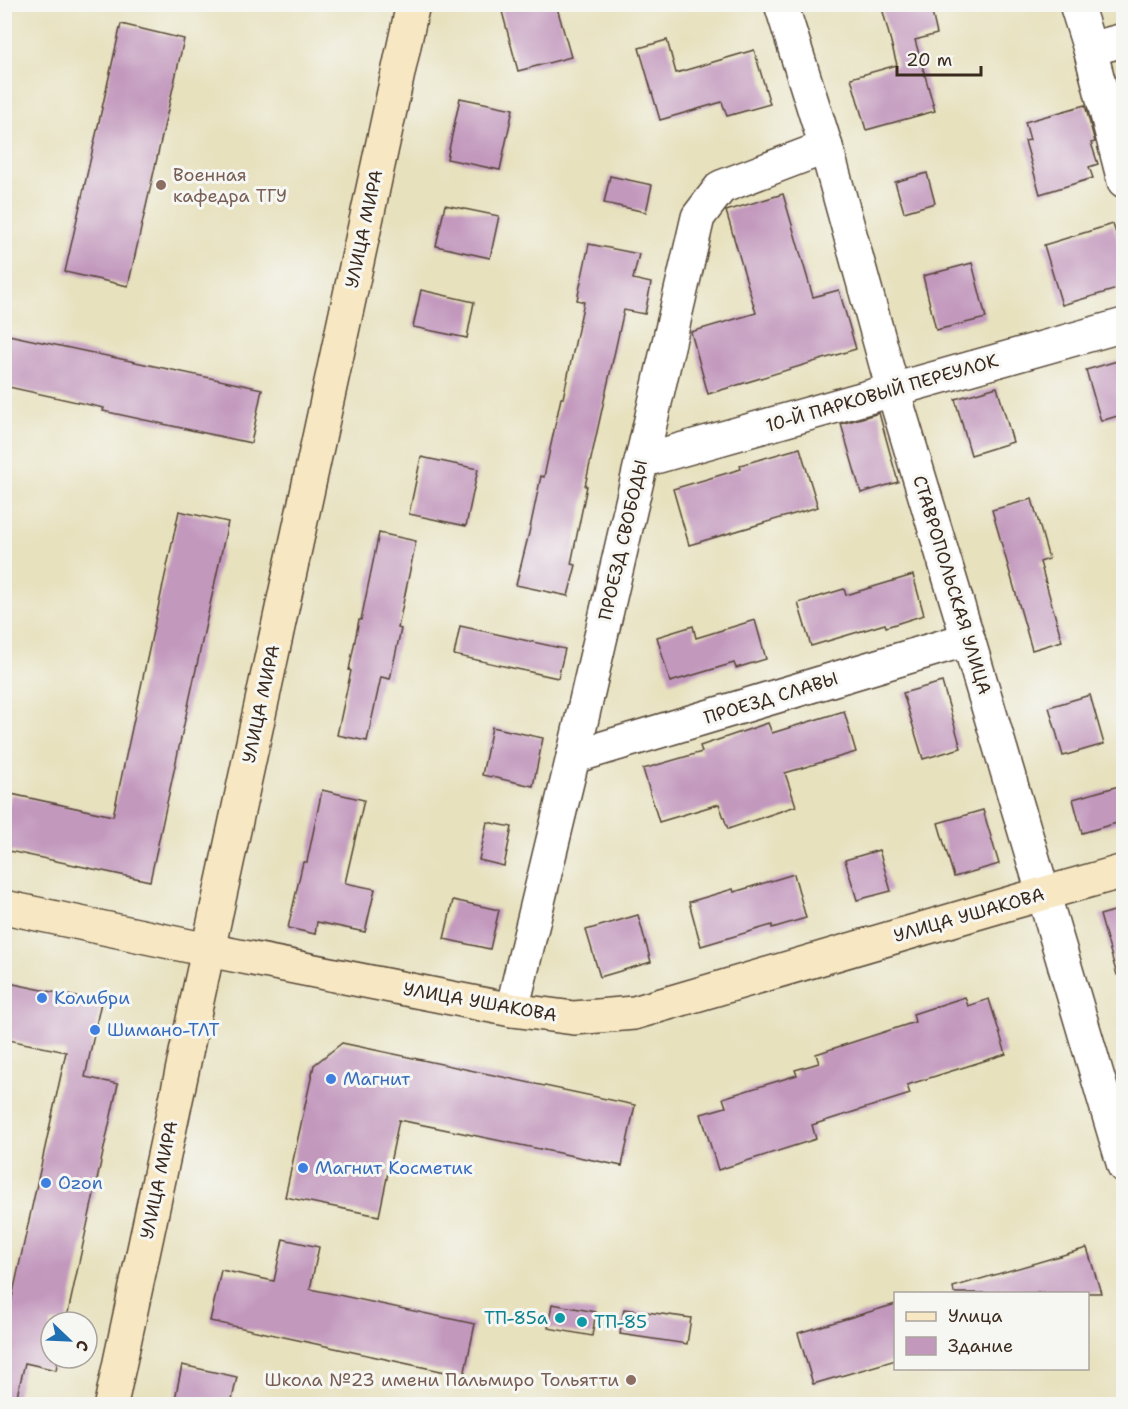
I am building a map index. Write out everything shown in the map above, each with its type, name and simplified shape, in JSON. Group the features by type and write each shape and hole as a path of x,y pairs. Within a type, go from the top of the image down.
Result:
{"main road":[{"name":"УЛИЦА МИРА","path":"111,1404 413,4"},
{"name":"УЛИЦА УШАКОВА","path":"4,907 512,1010 574,1018 634,1013 1124,871"}],"street":[{"name":"СТАВРОПОЛЬСКАЯ УЛИЦА","path":"781,4 826,147 893,390 1124,1166"},
{"path":"1076,4 1090,49 1124,182"},
{"path":"1090,49 1124,40"},
{"name":"ПРОЕЗД СВОБОДЫ","path":"512,1010 698,217 721,187 826,147"},
{"name":"10-Й ПАРКОВЫЙ ПЕРЕУЛОК","path":"641,461 1124,325"},
{"name":"ПРОЕЗД СЛАВЫ","path":"573,757 968,639"}],"building":[{"path":"500,4 556,4 571,57 518,71"},
{"path":"881,4 930,4 937,34 915,40 935,111 866,130 851,78 897,65"},
{"path":"121,24 184,39 128,286 65,272"},
{"path":"667,40 676,73 754,50 770,104 727,116 722,102 660,120 639,48"},
{"path":"460,98 513,109 500,170 447,159"},
{"path":"1085,105 1095,142 1091,143 1098,164 1089,167 1093,178 1040,194 1025,141 1030,140 1025,122"},
{"path":"927,173 935,203 904,212 895,182"},
{"path":"610,176 652,185 646,212 604,203"},
{"path":"783,194 813,297 839,290 856,349 708,394 691,332 756,313 726,211"},
{"path":"445,205 499,216 490,258 436,246"},
{"path":"1113,224 1124,258 1124,287 1062,305 1044,245"},
{"path":"589,244 639,254 633,279 651,283 645,314 624,310 585,486 587,486 571,564 576,565 568,596 516,585 541,476 544,477 561,398 563,398 584,302 577,300"},
{"path":"972,263 986,318 936,330 923,276"},
{"path":"421,290 474,302 467,338 413,327"},
{"path":"4,334 262,389 251,443 103,411 104,408 4,386"},
{"path":"1124,359 1124,414 1101,421 1086,370"},
{"path":"997,387 1013,442 971,455 955,399"},
{"path":"879,413 898,482 861,493 841,424"},
{"path":"800,448 818,507 689,545 673,489 741,469 740,465"},
{"path":"421,457 478,469 466,526 409,514"},
{"path":"1032,499 1049,559 1040,562 1062,641 1032,650 992,510"},
{"path":"179,511 228,522 150,881 4,850 4,822 11,794 113,816"},
{"path":"379,533 416,541 390,679 381,677 367,741 337,735 359,620 361,620"},
{"path":"913,575 924,615 811,646 798,603 844,589 846,595"},
{"path":"755,620 766,659 736,668 734,663 670,682 657,637 693,626 696,638"},
{"path":"460,626 565,649 558,678 454,655"},
{"path":"942,682 961,748 923,759 903,693"},
{"path":"1090,695 1104,744 1063,756 1049,707"},
{"path":"844,711 856,752 785,773 796,806 728,829 719,804 659,822 643,769 702,752 700,746 768,723 772,733"},
{"path":"492,727 543,738 533,786 482,775"},
{"path":"1119,786 1124,802 1124,821 1082,833 1073,799"},
{"path":"322,790 364,800 345,883 375,889 365,932 317,922 315,934 288,928 303,862 307,862"},
{"path":"983,810 999,864 954,877 938,823"},
{"path":"487,822 512,827 504,866 479,860"},
{"path":"879,850 891,891 857,900 845,860"},
{"path":"794,874 806,918 772,928 772,925 701,946 689,902 733,889 734,892"},
{"path":"453,900 499,910 490,949 444,939"},
{"path":"1124,908 1124,975 1117,975 1100,915"},
{"path":"638,915 651,962 600,977 586,930"},
{"path":"4,982 101,1002 85,1077 118,1084 69,1310 39,1310 39,1366 25,1363 15,1404 4,1404 4,1334 66,1052 4,1039"},
{"path":"965,997 968,1006 989,999 1006,1054 907,1085 910,1094 812,1125 816,1139 718,1170 701,1114 726,1107 723,1098 797,1075 795,1070 819,1063 816,1054 915,1022 913,1014"},
{"path":"342,1043 635,1105 622,1166 399,1120 379,1216 285,1197 314,1065"},
{"path":"283,1239 319,1247 310,1289 475,1324 464,1376 210,1321 221,1270 274,1281"},
{"path":"1087,1248 1101,1293 954,1292 953,1287"},
{"path":"552,1304 596,1312 592,1336 548,1328"},
{"path":"894,1305 894,1361 813,1384 798,1333"},
{"path":"624,1309 691,1318 687,1344 620,1334"},
{"path":"182,1365 237,1377 231,1404 174,1404"}],"place":[{"name":"Военная кафедра ТГУ","path":"161,185"},
{"name":"Колибри","path":"42,998"},
{"name":"Шимано-ТЛТ","path":"95,1030"},
{"name":"Магнит","path":"331,1079"},
{"name":"Магнит Косметик","path":"303,1168"},
{"name":"Ozon","path":"46,1183"},
{"name":"ТП-85а","path":"560,1318"},
{"name":"ТП-85","path":"582,1322"},
{"name":"Школа №23 имени Пальмиро Тольятти","path":"631,1380"}]}
